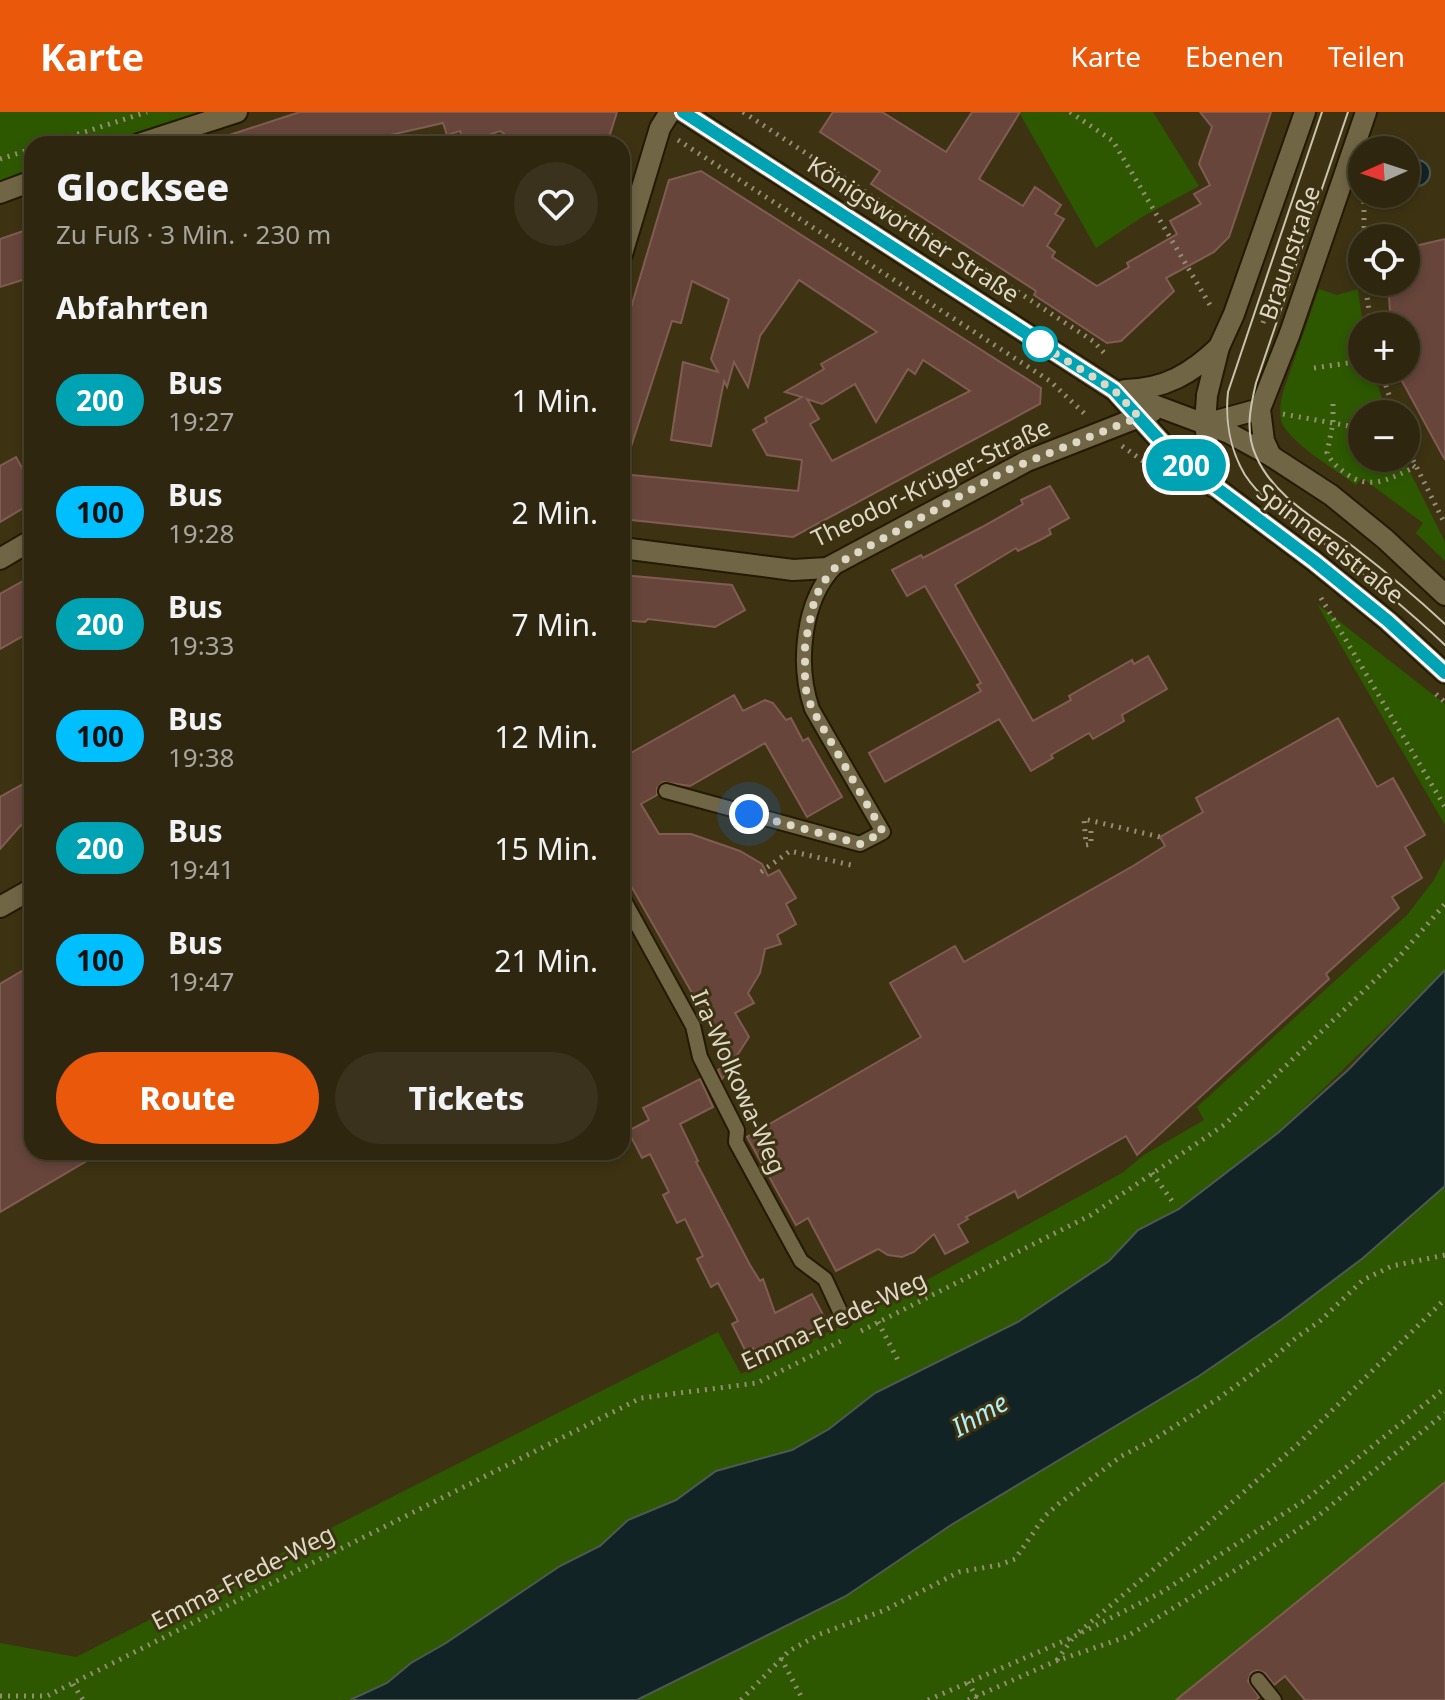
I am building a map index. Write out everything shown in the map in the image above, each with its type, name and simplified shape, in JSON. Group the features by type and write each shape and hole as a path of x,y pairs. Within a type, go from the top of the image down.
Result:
{"street":[{"path":"164,136 237,112"},
{"name":"Königsworther Straße","path":"683,112 1114,390 1205,424"},
{"name":"Braunstraße","path":"1214,487 1205,424 1207,395 1219,347 1234,314 1305,112"},
{"name":"Braunstraße","path":"1260,409 1290,333 1366,112"},
{"path":"630,229 665,120"},
{"path":"0,193 24,184"},
{"name":"Braunstraße","path":"1114,390 1145,390 1172,382 1197,368 1219,347"},
{"name":"Spinnereistraße","path":"1114,390 1174,456 1314,561 1388,621 1445,673"},
{"name":"Theodor-Krüger-Straße","path":"630,549 814,570 839,563 1005,471 1162,407"},
{"path":"1205,424 1260,409 1264,441 1271,456"},
{"name":"Spinnereistraße","path":"1205,424 1271,456 1331,495 1385,539 1445,595"},
{"path":"0,559 24,545"},
{"path":"0,907 24,894"}],"lane":[{"path":"666,791 860,844 883,832 812,709 805,687 803,660 814,602 828,574 839,563"},
{"name":"Ira-Wolkowa-Weg","path":"630,912 693,1026 700,1057 737,1130 736,1142 801,1261 825,1279 844,1320"},
{"path":"1258,1680 1274,1700"}],"path":[{"path":"72,136 147,112"},
{"path":"743,112 1093,341 1107,357 1119,364"},
{"path":"1070,112 1113,141 1210,305"},
{"path":"665,120 1050,381 1105,431 1158,472"},
{"path":"0,159 24,152"},
{"path":"1263,323 1296,227"},
{"path":"1314,368 1348,363"},
{"path":"1333,404 1327,453 1332,462 1364,484 1382,483 1405,472"},
{"path":"1297,417 1348,427"},
{"path":"1418,472 1445,524"},
{"path":"1321,597 1445,807"},
{"path":"1091,831 1091,844 1086,845 1084,819 1160,837"},
{"path":"761,872 790,851 855,866"},
{"name":"Emma-Frede-Weg","path":"859,1331 1091,1215 1224,1125 1398,958 1445,904"},
{"path":"1152,1173 1172,1201"},
{"path":"741,1700 781,1658 820,1634 885,1610 946,1578 1015,1559 1045,1516 1057,1505 1120,1457 1219,1398 1271,1360 1320,1321 1363,1280 1392,1266 1445,1255"},
{"path":"1056,1661 1073,1637 1299,1443 1445,1299"},
{"path":"878,1322 899,1362"},
{"name":"Emma-Frede-Weg","path":"0,1696 19,1699 47,1696 73,1684 641,1398 757,1383 846,1338"},
{"path":"928,1700 1073,1637 1162,1592 1308,1498 1445,1388"},
{"path":"968,1700 1056,1661 1126,1637 1318,1516 1445,1413"},
{"path":"781,1658 803,1700"},
{"path":"968,1682 977,1698"},
{"path":"73,1684 83,1700"}],"green space":[{"path":"0,112 203,112 135,136 24,136 24,175 0,188"},
{"path":"1019,112 1153,112 1199,186 1142,217 1096,248"},
{"path":"1319,289 1337,295 1348,292 1348,296 1359,296 1361,312 1348,312 1348,384 1377,384 1383,400 1348,400 1348,472 1410,472 1445,542 1445,561 1416,533 1423,523 1362,478 1356,485 1292,437 1281,420 1284,389"},
{"path":"1317,604 1445,704 1445,825"},
{"path":"1445,858 1445,970 1279,1132 1179,1209 1138,1230 1109,1261 1018,1322 875,1393 829,1429 792,1450 716,1471 676,1500 628,1520 600,1546 560,1566 411,1663 387,1683 350,1700 0,1700 0,1643 76,1657 718,1332 741,1374 861,1316 1122,1173 1144,1155 1204,1120 1197,1107 1407,915 1434,880"},
{"path":"1445,1186 1445,1482 1176,1700 637,1700 846,1596 951,1525 1199,1376 1363,1258"}],"water":[{"path":"1420,161 1429,168 1429,178 1420,185"},
{"name":"Ihme","path":"1445,970 1445,1186 1363,1258 1199,1376 951,1525 846,1596 637,1700 350,1700 387,1683 411,1663 560,1566 600,1546 628,1520 676,1500 716,1471 792,1450 829,1429 875,1393 1018,1322 1109,1261 1138,1230 1179,1209 1279,1132 1348,1070"}],"building":[{"path":"300,112 617,112 610,136 507,136 500,131 485,136 462,136 460,131 447,135 443,123 386,136 226,136"},
{"path":"833,112 882,112 946,152 972,112 1020,112 979,179 1023,206 1035,187 1061,205 1055,214 1064,219 1047,246 1055,252 1052,257 1097,286 1129,267 1127,263 1177,234 1170,221 1201,204 1194,194 1210,185 1199,164 1212,127 1200,112 1271,112 1229,237 1214,252 1166,278 1174,291 1121,341 1107,343 1034,295 1036,291 871,184 880,171 820,132"},
{"path":"701,171 1041,388 1040,404 793,537 630,520 630,475 798,491 802,460 767,455 753,430 767,422 765,418 802,397 785,392 824,369 821,364 877,332 799,280 760,336 748,387 734,362 727,387 724,381 711,446 671,440 683,362 718,372 711,359 729,299 692,281 681,323 672,321 630,450 630,311 669,180","holes":["923,360 970,391 832,461 810,424 819,419 807,399 822,404 855,384 876,422 908,369 915,374"]},
{"path":"24,231 24,280 0,287 0,239"},
{"path":"1445,239 1445,460 1420,414 1420,400 1412,400 1404,384 1420,384 1420,312 1390,312 1389,296 1420,296 1420,245"},
{"path":"16,457 24,472 24,508 0,522 0,466"},
{"path":"1050,486 1069,518 1049,529 1051,534 1018,551 1016,548 955,585 975,621 1033,721 1071,700 1069,696 1100,678 1132,660 1134,664 1148,656 1167,689 1122,715 1124,721 1093,739 1089,733 1051,755 1053,758 1031,771 999,719 885,782 869,753 981,691 977,685 981,683 925,586 907,596 892,570 921,555 923,558 982,527 1023,504 1021,500"},
{"path":"630,576 732,585 745,610 715,627 648,619 645,622 630,621"},
{"path":"24,580 24,636 0,649 0,594"},
{"path":"734,695 743,711 765,700 773,703 786,720 791,718 803,741 808,738 842,797 807,817 765,743 690,786 663,782 657,788 657,795 641,804 659,834 691,834 740,851 762,864 768,876 779,870 796,898 786,904 796,924 777,935 781,944 765,949 760,973 748,993 754,1003 735,1013 749,1037 722,1079 718,1070 727,1064 717,1046 720,1042 630,884 630,754"},
{"path":"1338,718 1377,787 1393,778 1425,835 1405,847 1422,878 1392,897 1399,908 1326,974 1329,979 1137,1155 1126,1136 1018,1198 1015,1191 966,1217 968,1219 958,1225 968,1242 945,1254 934,1234 914,1252 902,1257 888,1255 878,1249 836,1271 808,1218 796,1225 747,1137 921,1037 890,983 955,946 964,962 1133,866 1165,846 1160,837 1203,812 1196,798"},
{"path":"24,784 24,826 21,825 0,849 0,797"},
{"path":"24,970 24,1160 88,1160 0,1212 0,984"},
{"path":"700,1079 713,1107 680,1124 696,1162 750,1265 760,1281 763,1279 775,1313 812,1294 827,1322 758,1357 753,1348 746,1352 732,1324 738,1321 718,1283 711,1287 697,1259 703,1256 685,1219 677,1223 663,1195 669,1192 650,1154 642,1158 630,1135 630,1130 649,1120 643,1108"},
{"path":"1445,1482 1445,1700 1305,1700 1285,1676 1274,1685 1265,1673 1257,1670 1251,1673 1248,1681 1259,1697 1256,1700 1176,1700"}],"tram line":[{"path":"1322,112 1228,392 1230,435 1245,475 1260,493 1381,588 1445,645"},
{"path":"1348,112 1256,383 1250,411 1251,438 1264,471 1286,496 1378,566 1445,624"}],"bus line":[{"name":"200","path":"683,112 1114,390 1174,456 1314,561 1388,621 1445,673"}],"route":[{"path":"749,814 860,844 883,832 808,699 803,660 814,602 828,574 839,563 909,522 1005,471 1139,417 1114,390 1040,344"}]}
